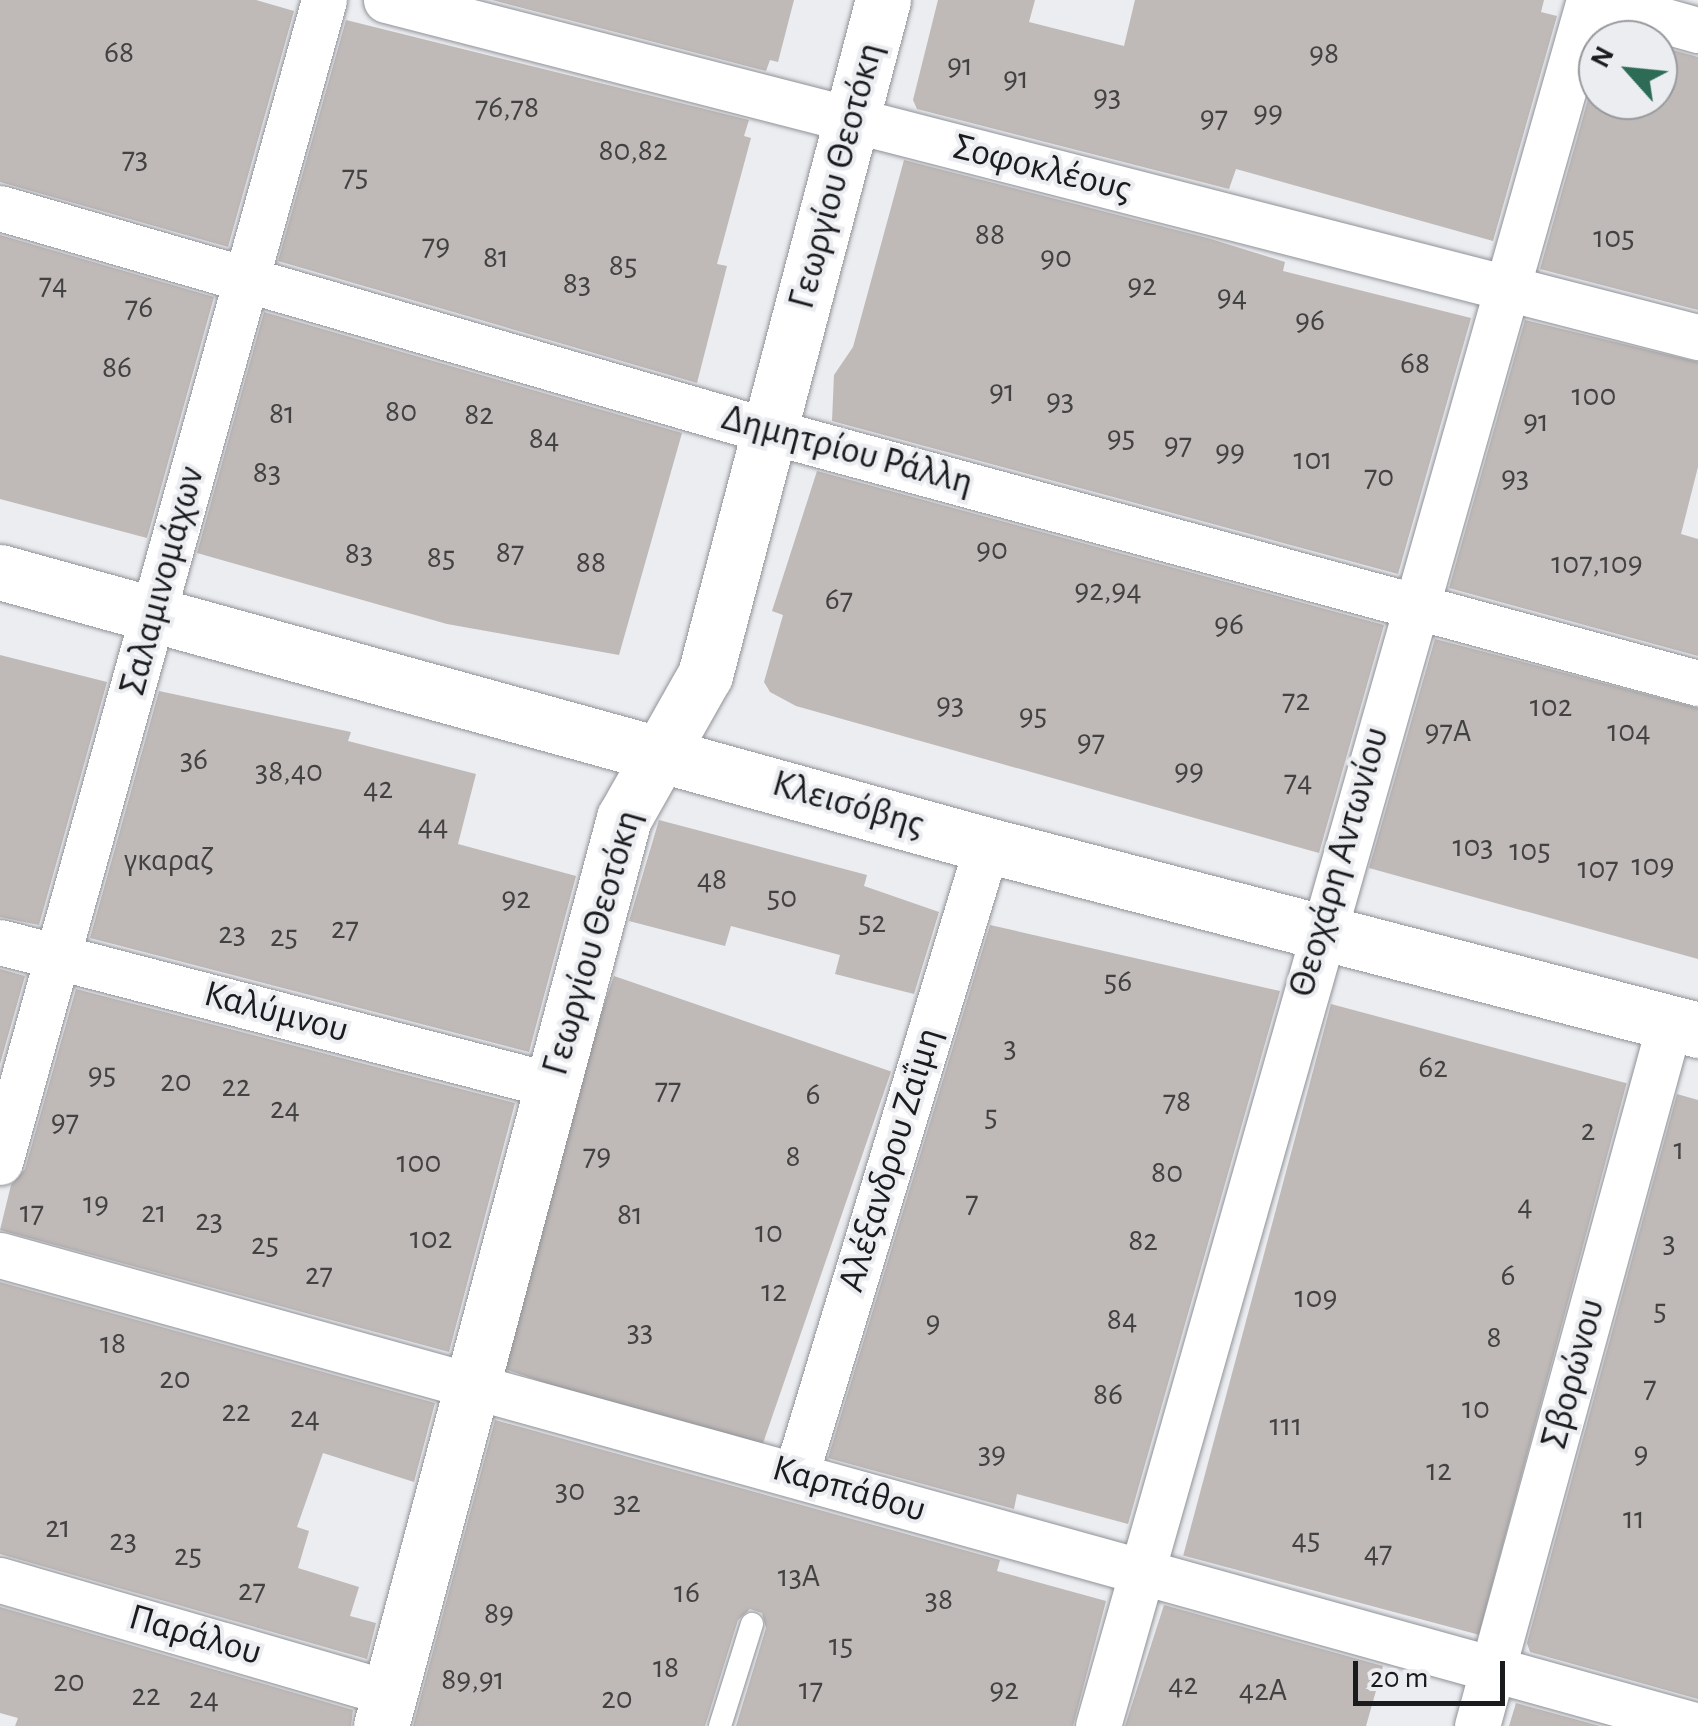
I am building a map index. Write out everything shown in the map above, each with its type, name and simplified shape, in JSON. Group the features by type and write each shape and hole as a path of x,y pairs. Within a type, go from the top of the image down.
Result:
{"street":[{"name":"Σαλαμινομάχων","path":"0,1162 324,0"},
{"name":"Σοφοκλέους","path":"386,0 1698,337"},
{"name":"Γεωργίου Θεοτόκη","path":"385,1709 624,818 705,674 884,0"},
{"path":"1590,0 1698,30"},
{"name":"Θεοχάρη Αντωνίου","path":"1098,1726 1414,602 1590,0"},
{"name":"Δημητρίου Ράλλη","path":"0,208 246,276 770,431 1414,602 1698,683"},
{"name":"Κλεισόβης","path":"0,572 986,845 1684,1026"},
{"name":"Αλέξανδρου Ζαΐμη","path":"796,1474 986,845"},
{"name":"Καλύμνου","path":"0,942 551,1085"},
{"name":"Σβορώνου","path":"1478,1726 1684,1026"},
{"name":"Καρπάθου","path":"0,1256 796,1474 1140,1575 1698,1726"},
{"name":"Παράλου","path":"0,1580 385,1709"}],"lane":[{"path":"720,1726 752,1624"}],"building":[{"path":"0,0 256,0 294,11 228,247 0,182"},
{"path":"492,0 794,0 778,62 770,60 766,71"},
{"path":"938,0 1035,0 1029,22 1124,46 1135,0 1544,0 1541,12 1557,16 1493,241 1236,169 1229,189 917,109 913,100"},
{"path":"346,20 749,120 744,136 751,138 717,264 727,266 697,383 278,261"},
{"path":"1678,52 1698,57 1698,310 1540,269 1582,120 1678,120"},
{"path":"904,160 1211,239 1285,262 1283,271 1471,318 1398,574 832,421 834,375 853,347"},
{"path":"0,235 214,297 147,538 0,499"},
{"path":"264,312 682,433 619,655 447,624 197,553"},
{"path":"1525,320 1698,362 1698,467 1681,534 1698,539 1698,656 1449,588"},
{"path":"817,471 1384,625 1319,853 796,706 770,692 764,682 783,615 772,611"},
{"path":"1435,639 1698,708 1698,959 1369,868"},
{"path":"0,655 107,682 39,925 0,917"},
{"path":"159,691 351,732 348,741 476,774 458,844 576,876 529,1052 90,938"},
{"path":"659,820 867,875 864,886 939,912 914,994 835,974 840,955 731,926 725,946 629,921"},
{"path":"990,925 1280,991 1128,1524 1017,1494 1014,1509 828,1458"},
{"path":"0,969 25,976 0,1064"},
{"path":"614,976 891,1071 759,1456 481,1361"},
{"path":"76,989 515,1103 449,1352 0,1230 11,1185 25,1169"},
{"path":"1331,1004 1627,1083 1479,1635 1183,1556"},
{"path":"1677,1094 1698,1100 1698,1699 1530,1652 1527,1643"},
{"path":"0,1282 435,1403 414,1482 323,1453 297,1527 309,1531 298,1568 359,1587 350,1616 376,1623 367,1659 0,1554"},
{"path":"495,1420 1000,1560 997,1571 1106,1601 1073,1726 736,1726 766,1628 762,1613 750,1609 738,1620 705,1726 413,1726"},
{"path":"1164,1605 1383,1666 1366,1726 1125,1726"},
{"path":"0,1607 353,1710 351,1726 15,1726 18,1718 0,1713"},
{"path":"1516,1703 1600,1726 1509,1726"}]}
